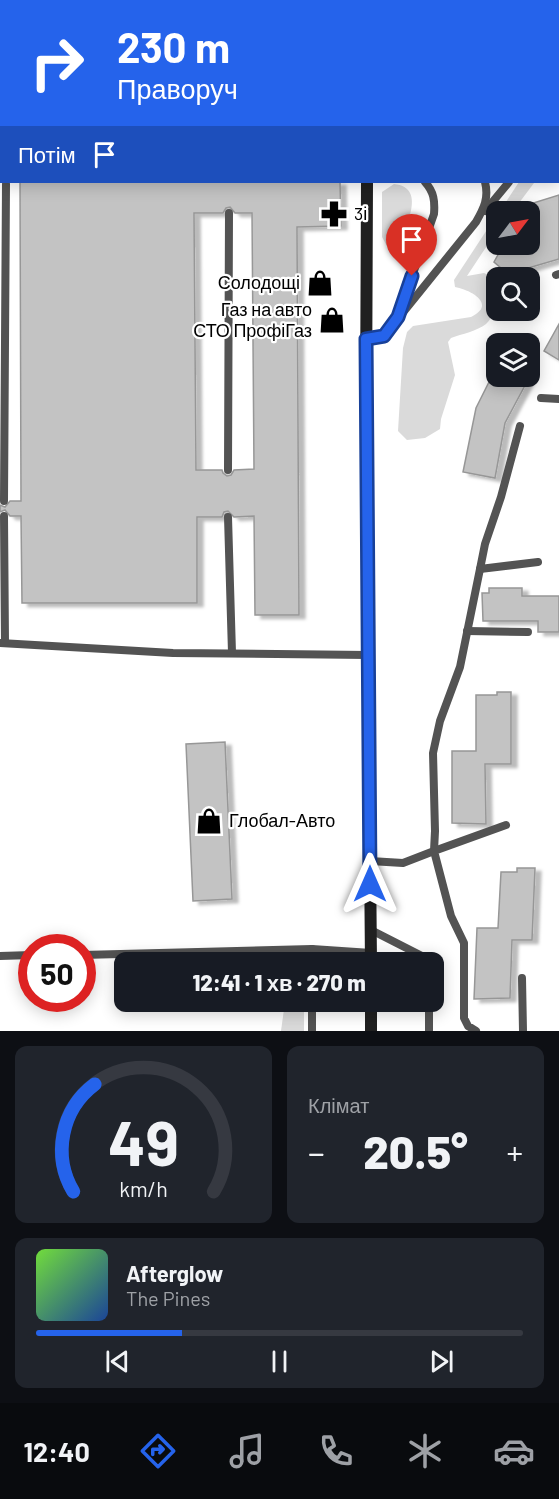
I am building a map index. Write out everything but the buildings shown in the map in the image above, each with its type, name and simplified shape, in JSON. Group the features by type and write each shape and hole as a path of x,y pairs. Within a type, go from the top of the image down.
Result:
{"main road":[{"path":"367,183 371,952"},
{"path":"371,1012 371,1031"}],"lane":[{"path":"398,317 434,214 435,201 431,188 426,183"},
{"path":"476,222 486,204 488,193 485,183"},
{"path":"366,339 384,336 507,183"},
{"path":"4,501 6,184"},
{"path":"228,470 229,213"},
{"path":"541,398 559,399"},
{"path":"476,1031 468,1028 464,1018 464,943 452,916 434,851 433,753 440,720 460,667 485,544 501,497 520,426"},
{"path":"4,516 3,643 173,652 368,655"},
{"path":"228,517 231,653"},
{"path":"480,569 538,562"},
{"path":"467,631 528,632"},
{"path":"370,861 403,863 506,825"},
{"path":"370,930 414,952"},
{"path":"96,955 312,949 332,952"},
{"path":"0,956 18,955"},
{"path":"522,978 523,1031"},
{"path":"312,1012 312,1031"},
{"path":"429,1012 429,1031"}],"shaded area":[{"path":"518,183 534,183 520,201 507,201"},
{"path":"394,184 410,192 411,209 398,245 387,246 382,237 382,192"},
{"path":"486,231 486,247 467,276 486,274 486,321 488,321 474,330 451,338 448,342 455,375 440,429 425,438 407,440 398,431 403,348 407,332 413,326 471,317 482,307 479,298 455,287 454,280"},
{"path":"284,1012 304,1012 304,1031 281,1031"}],"place":[{"name":"3і","path":"334,214"},
{"name":"Солодощі","path":"320,283"},
{"name":"Газ на авто СТО ПрофіГаз","path":"332,320"},
{"name":"Глобал-Авто","path":"209,821"}],"route":[{"path":"370,884 366,339 384,336 398,317 412,276"}]}
